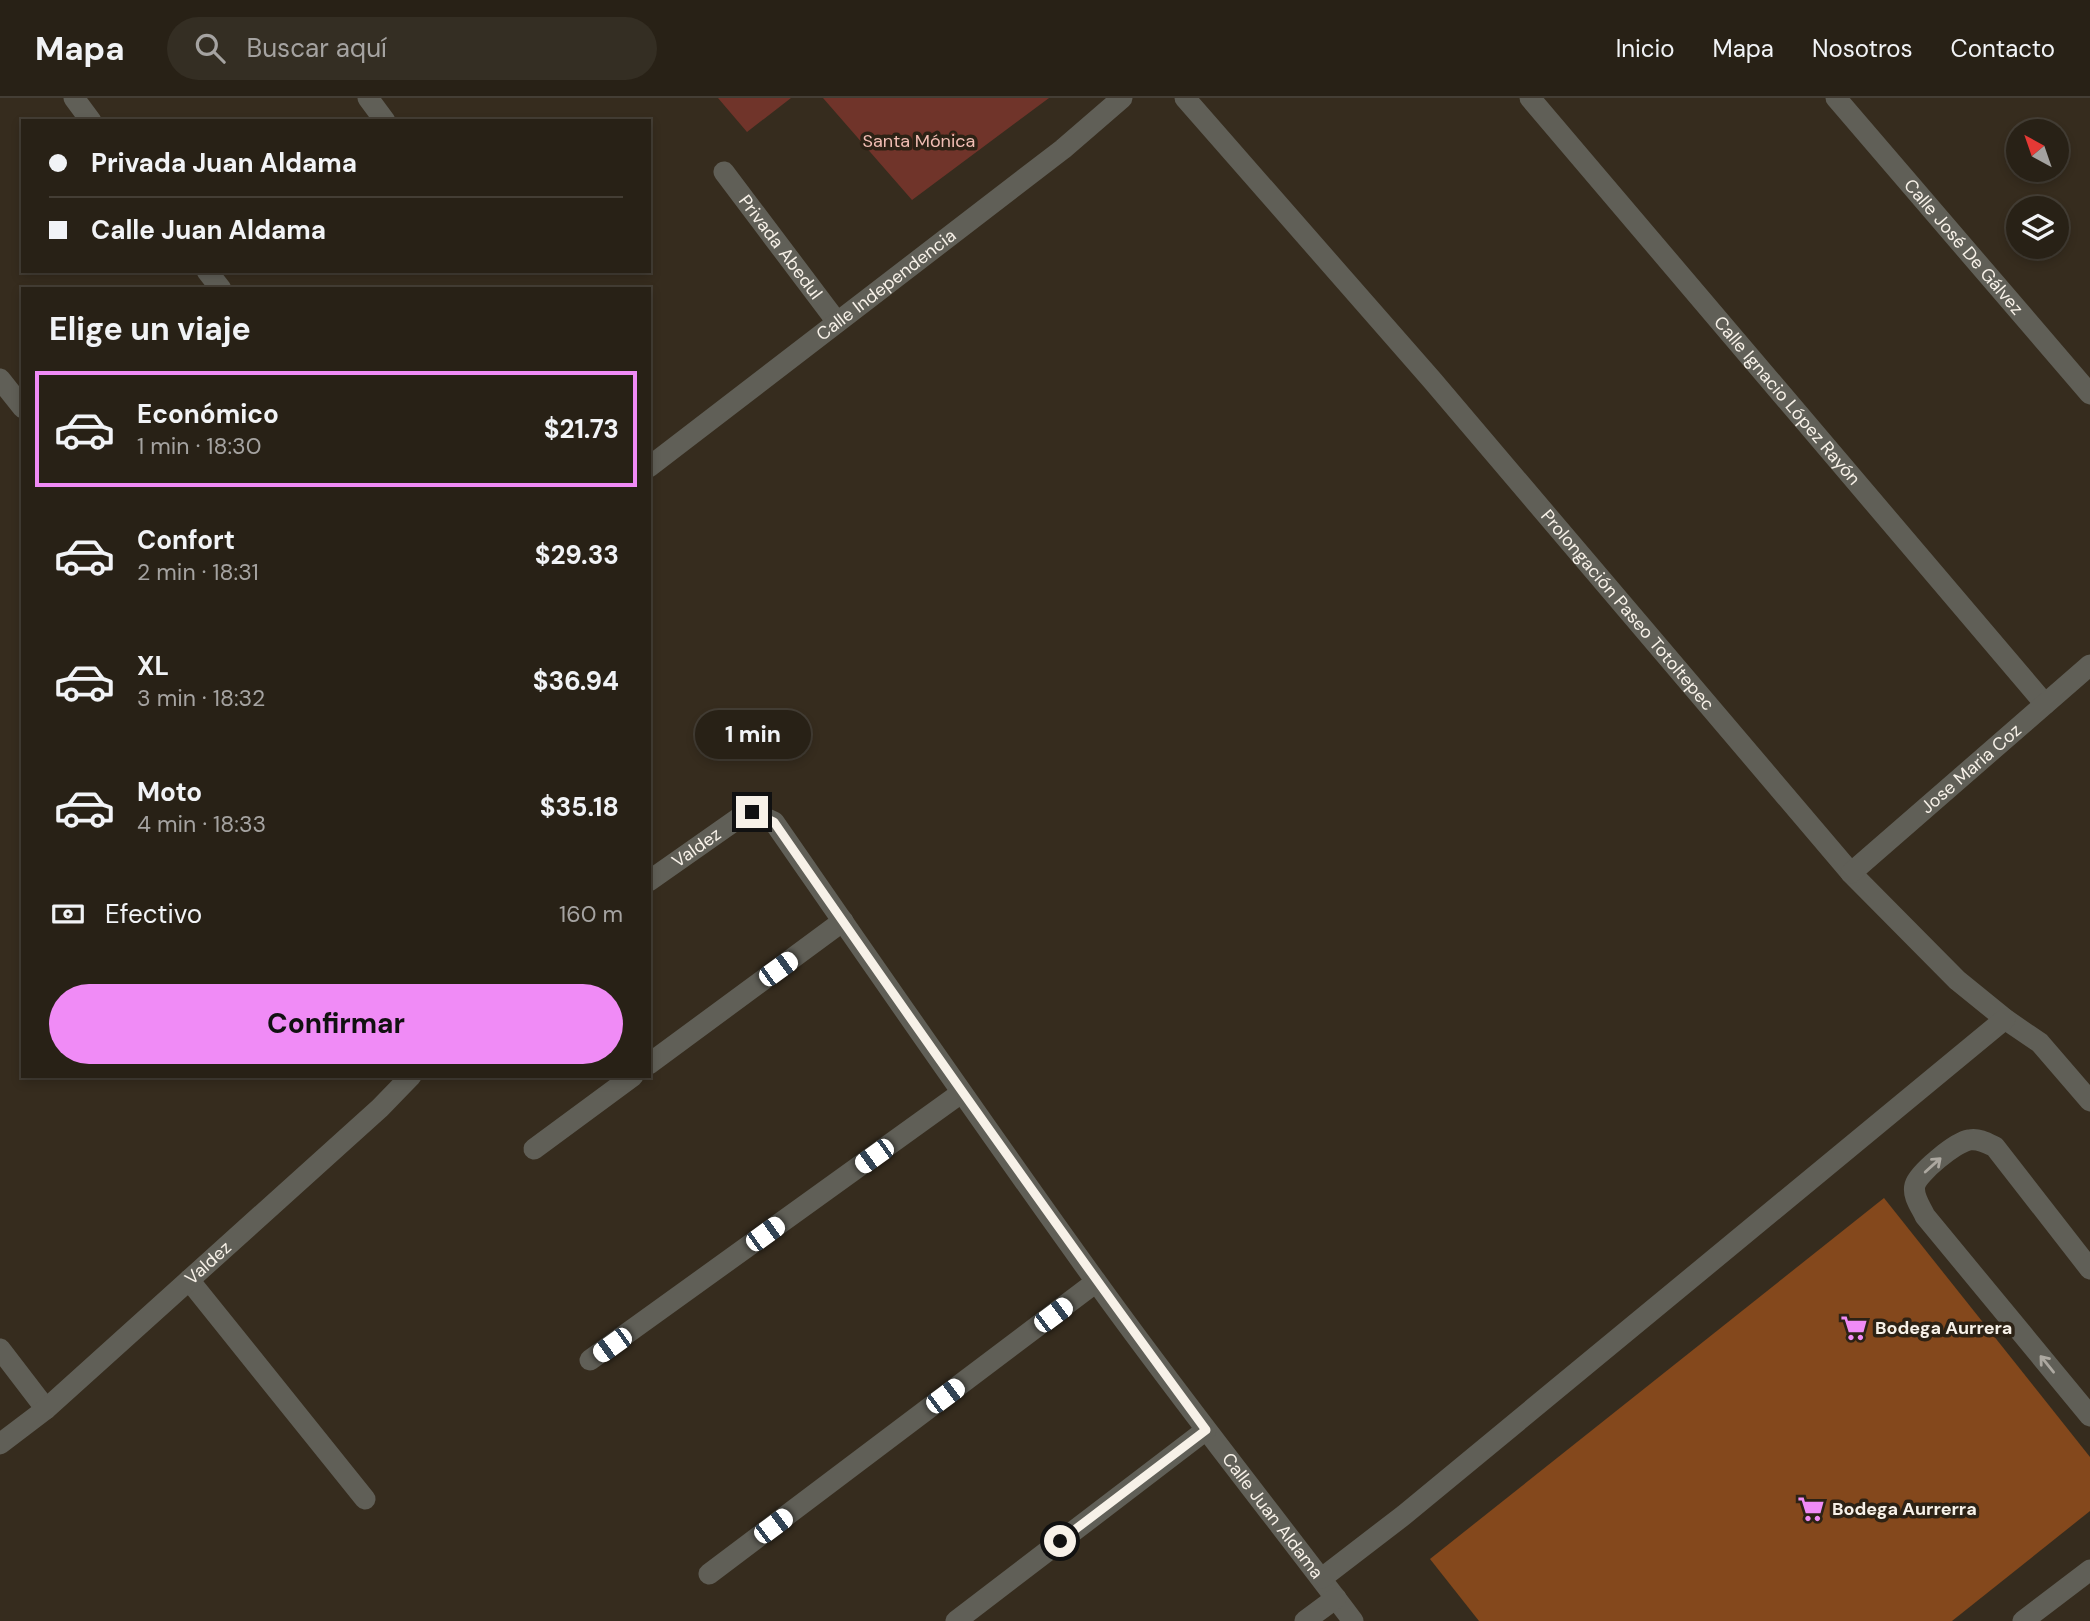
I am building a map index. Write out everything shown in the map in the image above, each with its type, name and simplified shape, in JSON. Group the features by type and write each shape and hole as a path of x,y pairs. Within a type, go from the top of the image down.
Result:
{"street":[{"path":"74,98 90,119"},
{"path":"368,98 384,119"},
{"name":"Calle Independencia","path":"651,463 1063,149 1122,98"},
{"name":"Prolongación Paseo Totoltepec","path":"1185,98 1432,380 1851,873 1957,979 2040,1043 2089,1098"},
{"name":"Calle Ignacio López Rayón","path":"1530,98 2045,704"},
{"name":"Calle José De Gálvez","path":"1836,98 2090,394"},
{"name":"Privada Abedul","path":"724,172 837,322"},
{"path":"0,379 21,405"},
{"name":"Jose Maria Coz","path":"1851,873 2090,665"},
{"name":"Calle Juan Aldama","path":"743,815 752,812 774,822 961,1093 1096,1282 1353,1621"},
{"name":"Valdez","path":"651,880 743,815"},
{"path":"651,1063 843,921"},
{"path":"1322,1578 1415,1507 2006,1019"},
{"name":"Valdez","path":"0,1444 46,1409 380,1108 409,1078"},
{"path":"534,1149 630,1078"},
{"path":"590,1360 961,1093"},
{"path":"2090,1269 1995,1147 1988,1143 1980,1139 1968,1140 1951,1149 1919,1177 1914,1195 1925,1216 2090,1416"},
{"path":"189,1280 365,1499"},
{"path":"709,1574 1096,1282"},
{"path":"0,1349 46,1409"},
{"path":"957,1621 1206,1430"},
{"path":"2023,1621 2090,1570"},
{"path":"1306,1621 1336,1598"}],"green space":[{"path":"718,98 791,98 747,132"},
{"name":"Santa Mónica","path":"823,98 1049,98 912,200"}],"building":[{"name":"Bodega Aurrera","path":"1884,1198 2090,1457 2090,1511 1952,1621 1479,1621 1430,1559"}],"place":[{"name":"Bodega Aurrera","path":"1854,1328"},
{"name":"Bodega Aurrerra","path":"1811,1509"}],"route":[{"path":"752,812 774,822 961,1093 1206,1430 1060,1541"}]}
